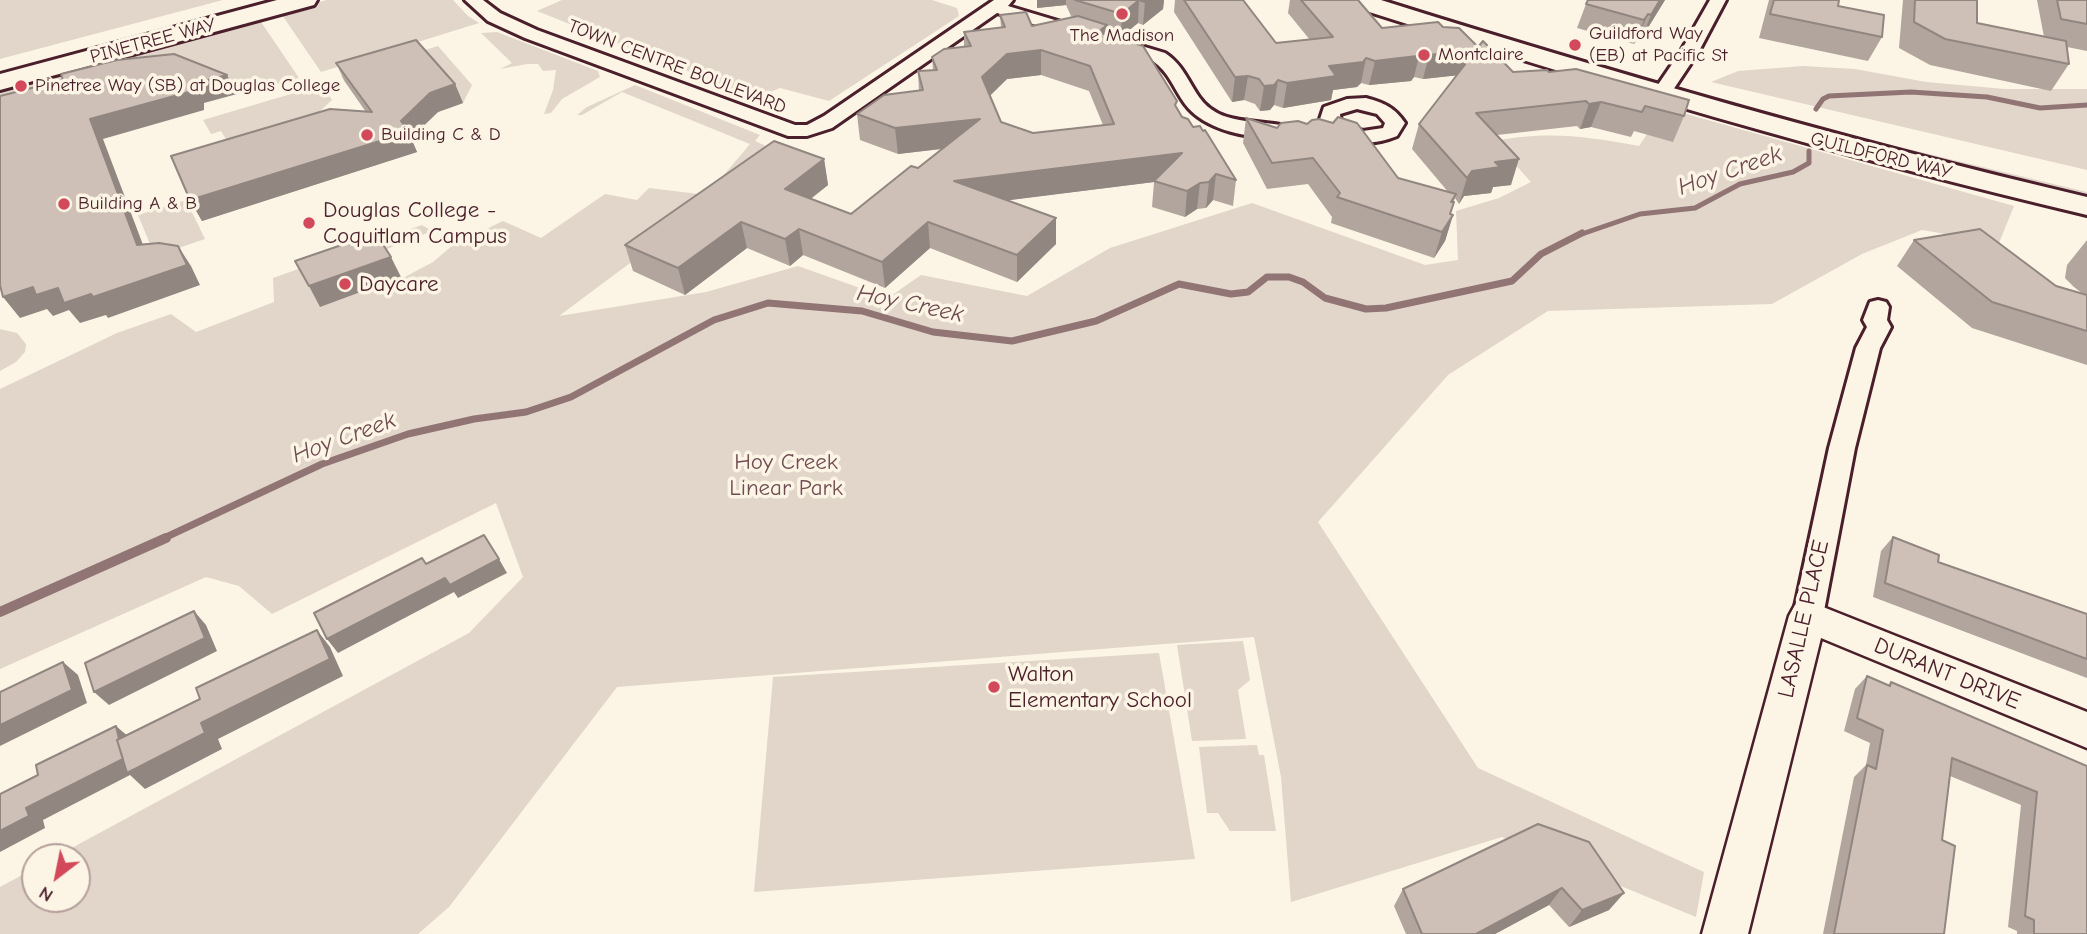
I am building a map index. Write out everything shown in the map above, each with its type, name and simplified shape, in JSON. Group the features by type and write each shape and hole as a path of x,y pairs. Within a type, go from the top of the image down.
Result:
{"main road":[{"name":"PINETREE WAY","path":"0,68 259,0"},
{"name":"PINETREE WAY","path":"0,82 305,0"},
{"name":"GUILDFORD WAY","path":"1356,0 1666,88 2087,186"},
{"name":"GUILDFORD WAY","path":"1409,0 1861,151 2087,206"}],"street":[{"name":"TOWN CENTRE BOULEVARD","path":"473,0 489,14 516,29 776,127 800,132 812,130 830,121 1000,3"},
{"path":"1666,88 1718,0"},
{"path":"1000,3 1162,58 1172,68 1192,102 1203,112 1229,122 1264,130 1332,125"},
{"path":"1187,126 1203,112"},
{"path":"1212,138 1229,122"},
{"name":"LASALLE PLACE","path":"1725,934 1808,617 1842,448 1868,348 1879,327 1875,320 1878,307"},
{"name":"DURANT DRIVE","path":"1808,617 2087,730"}],"green space":[{"path":"0,0 223,0 0,59"},
{"path":"327,0 453,0 479,23 321,72 280,12"},
{"path":"562,0 932,0 957,8 959,16 829,101 780,88 755,98 537,11"},
{"path":"259,19 299,78 266,87 259,77 230,85 0,108 0,89"},
{"path":"497,32 598,71 600,77 562,99 551,113 544,114 553,90 556,70 543,71 538,64 500,69 512,63 481,33"},
{"path":"438,46 472,85 463,103 424,59 345,82 341,76"},
{"path":"1803,66 1855,69 1926,82 2005,89 2087,89 2087,170 1711,82 1738,71"},
{"path":"321,85 332,100 307,123 233,151 221,131 211,134 203,120"},
{"name":"Hoy Creek Linear Park","path":"635,85 760,135 755,141 779,152 559,316 706,292 798,266 888,298 921,275 1027,296 1110,248 1252,203 1425,265 1458,260 1456,211 1499,198 1531,182 1494,141 1532,136 1567,136 1639,146 1665,108 2014,206 1999,243 1922,230 1862,254 1772,304 1548,311 1448,375 1318,522 1478,768 1704,872 1696,917 1502,837 1291,902 1281,777 1254,637 617,687 449,907 418,934 0,934 0,887 21,876 21,913 91,913 91,843 81,843 469,633 523,577 496,503 272,614 239,586 206,577 0,669 0,389 117,333 171,314 196,332 274,302 273,278 422,225 432,231 307,281 401,279 433,262 453,245 503,221 541,238 605,194 637,200 649,188 707,195 750,144 622,92 582,115 577,115 587,107"},
{"path":"1854,136 2087,192 2087,201 1850,144"},
{"path":"186,200 205,239 155,256 138,215"},
{"path":"0,329 17,333 26,344 25,352 16,362 0,371"},
{"path":"1243,641 1250,680 1238,690 1246,739 1192,741 1177,645"},
{"path":"1159,653 1195,859 754,892 773,677"},
{"path":"1257,745 1259,755 1264,755 1276,831 1230,831 1218,813 1207,813 1199,747"}],"building":[{"path":"1075,0 1139,0 1122,14"},
{"path":"1184,0 1243,0 1276,43 1333,37 1301,0 1358,0 1382,28 1438,22 1443,27 1459,28 1478,47 1483,41 1513,72 1576,69 1689,100 1684,116 1645,106 1642,112 1601,102 1589,104 1586,101 1476,113 1519,159 1495,162 1500,167 1472,171 1467,178 1419,124 1477,49 1429,55 1420,52 1417,56 1375,61 1366,58 1363,62 1329,66 1336,76 1287,83 1278,80 1274,85 1264,86 1259,79 1235,77"},
{"path":"1588,0 1660,0 1651,15 1648,14 1644,20 1586,4"},
{"path":"1774,0 1839,0 1838,6 1884,15 1882,37 1770,14"},
{"path":"1915,0 1977,0 1977,23 2066,41 2069,64 1945,39 1914,22"},
{"path":"2057,0 2087,0 2087,24 2061,19"},
{"path":"1026,12 1032,26 1078,16 1107,25 1098,32 1143,46 1177,101 1175,105 1182,117 1188,119 1193,127 1200,126 1205,130 1236,180 1216,174 1209,182 1200,183 1187,191 1154,181 1182,153 954,181 1056,218 1017,255 928,222 882,262 799,229 785,239 741,222 678,268 625,245 774,141 824,159 785,189 851,214 911,166 918,168 980,119 895,128 857,114 884,95 923,90 918,71 937,70 932,57 944,49 971,46 964,32 1005,27 1000,15","holes":["1041,50 1090,66 1114,124 1033,133 1001,122 982,77 1007,54"]},
{"path":"416,40 455,84 430,93 401,121 409,132 190,200 171,156 330,109 372,112 336,63"},
{"name":"Building A & B","path":"174,54 227,75 193,84 193,91 90,119 137,245 159,243 178,246 187,265 93,297 91,294 64,303 58,288 36,295 33,287 3,297 0,285 0,96 63,80 61,74 117,60"},
{"path":"1338,117 1357,123 1398,178 1456,194 1451,202 1454,202 1450,214 1453,215 1442,232 1337,197 1340,193 1313,158 1272,163 1246,118 1277,128 1281,123 1298,121 1307,124 1319,119 1333,123"},
{"path":"1980,229 2056,286 2087,295 2087,331 1992,302 1914,240"},
{"path":"359,239 382,243 391,257 309,286 295,261"},
{"path":"484,535 499,559 450,585 445,578 327,639 314,613 422,558 426,564"},
{"path":"1893,537 1939,555 1938,562 2087,614 2087,659 1885,583"},
{"path":"194,611 205,638 94,692 85,663"},
{"path":"317,630 330,659 201,723 205,733 127,773 117,740 200,699 196,688"},
{"path":"63,662 72,690 0,725 0,692"},
{"path":"1867,676 1890,686 1891,682 2087,766 2087,934 2034,934 2034,920 2025,916 2037,792 1952,758 1942,840 1955,846 1944,934 1834,934 1867,765 1876,769 1883,730 1857,718"},
{"path":"116,726 123,759 26,808 29,816 0,831 0,794 38,775 36,765"},
{"path":"1538,824 1589,842 1624,893 1582,910 1562,888 1476,934 1422,934 1403,889"}],"waterway":[{"name":"Hoy Creek","path":"1816,109 1823,99 1829,96 1911,92 1987,97 2040,108 2087,105"},
{"name":"Hoy Creek","path":"1579,235 1640,214 1695,208 1740,184 1793,172 1809,163 1809,151"},
{"name":"Hoy Creek","path":"162,539 322,464 408,434 474,419 526,412 571,397 714,320 768,303 862,311 933,332 1012,341 1096,321 1179,284 1231,294 1248,292 1267,277 1289,277 1303,282 1325,298 1366,309 1386,308 1512,281 1541,254 1582,233"},
{"name":"Hoy Creek","path":"0,612 166,538"}],"place":[{"name":"The Madison","path":"1122,14"},
{"name":"Guildford Way (EB) at Pacific St","path":"1575,45"},
{"name":"Montclaire","path":"1424,55"},
{"name":"Pinetree Way (SB) at Douglas College","path":"21,86"},
{"name":"Building C & D","path":"367,135"},
{"name":"Building A & B","path":"64,204"},
{"name":"Douglas College - Coquitlam Campus","path":"309,223"},
{"name":"Daycare","path":"345,284"},
{"name":"Walton Elementary School","path":"994,687"}]}
